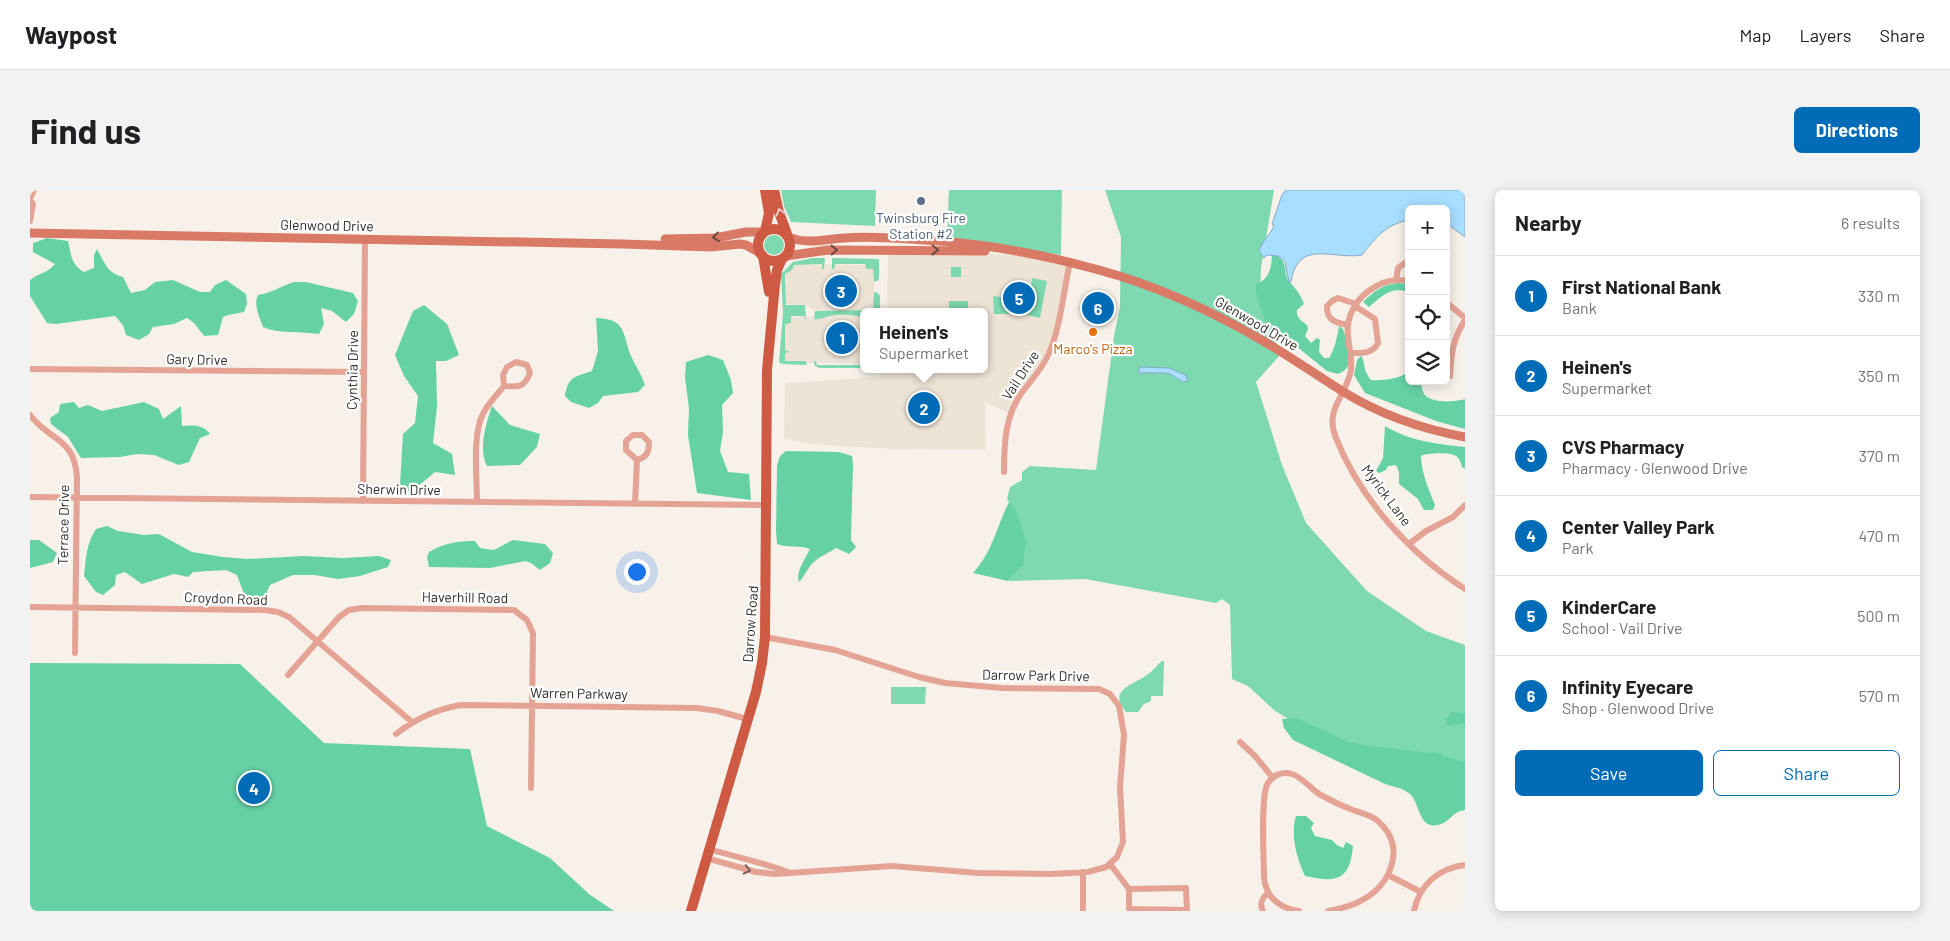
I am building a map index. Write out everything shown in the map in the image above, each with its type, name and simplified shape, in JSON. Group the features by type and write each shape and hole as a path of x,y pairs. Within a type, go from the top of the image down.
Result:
{"main road":[{"path":"765,190 769,213 765,231 758,244 762,255 774,261 784,258 791,245 779,212 774,190"},
{"path":"765,231 774,228 788,235"},
{"name":"Darrow Road","path":"762,255 769,283 771,329"},
{"name":"Darrow Road","path":"691,911 759,678 765,637 767,370 776,270 784,258"}],"street":[{"path":"30,221 33,204 30,200 34,190"},
{"name":"Glenwood Drive","path":"622,244 656,240 715,238 746,232 765,231"},
{"name":"Glenwood Drive","path":"30,233 622,244 710,248 740,244 746,245 762,255"},
{"name":"Glenwood Drive","path":"788,235 808,242 845,238 950,242 994,246 1070,262 1138,282 1203,308 1267,343 1343,392 1370,406 1422,427 1465,438"},
{"name":"Cynthia Drive","path":"363,501 365,240"},
{"name":"Glenwood Drive","path":"784,258 828,250 976,251 1027,254"},
{"name":"Vail Drive","path":"1004,472 1005,430 1009,417 1023,391 1042,368 1052,345 1070,262"},
{"path":"1396,280 1398,268 1405,263"},
{"path":"1351,354 1371,351 1377,347 1375,319 1356,305 1338,298 1328,306 1328,315 1332,320 1348,325 1356,305 1369,290 1378,285 1396,280 1405,281"},
{"path":"1450,306 1465,319 1457,333 1452,349 1450,376"},
{"name":"Myrick Lane","path":"1348,325 1351,370 1333,412 1333,427 1336,439 1366,492 1394,528 1442,573 1465,589"},
{"path":"477,502 479,425 484,412 504,386 503,375 507,366 516,362 527,365 530,373 526,382 518,387 504,386"},
{"name":"Gary Drive","path":"30,369 364,372"},
{"name":"Terrace Drive","path":"30,416 37,424 61,441 73,456 76,468 74,654"},
{"path":"635,504 637,460"},
{"name":"Sherwin Drive","path":"30,497 767,505"},
{"path":"1409,544 1426,531 1453,517 1465,505"},
{"name":"Croydon Road","path":"30,607 265,610 278,612 289,618 318,641 412,722"},
{"name":"Haverhill Road","path":"288,675 339,617 349,610 514,610 527,620 533,633 531,788"},
{"name":"Darrow Park Drive","path":"765,637 835,650 919,677 951,684 1002,688 1099,689 1107,692 1119,706 1124,735 1120,787 1123,842 1120,852 1110,864"},
{"name":"Warren Parkway","path":"396,734 412,722 440,709 461,705 532,704 697,708 718,711 747,719"},
{"path":"1240,742 1255,756 1273,778"},
{"path":"1299,911 1283,909 1268,893 1264,877 1265,795 1268,783 1280,774 1292,774 1330,800 1376,819 1388,833 1392,842 1393,859 1388,875 1372,893 1354,904 1328,911"},
{"path":"708,853 756,872 776,874 892,866 978,873 1052,874 1100,870 1110,864 1129,889 1129,909 1187,910 1186,888 1129,889"},
{"path":"1414,911 1417,899 1428,882 1447,869 1465,865"},
{"path":"1083,872 1083,911"},
{"path":"1388,875 1421,892"},
{"path":"1263,911 1261,902 1268,893"}],"shaded area":[{"path":"888,252 968,252 1016,255 1068,264 1051,341 1035,374 1013,401 1008,413 985,402 986,450 891,449 809,444 784,438 785,383 878,377 882,373 988,373 988,308 887,308"},
{"path":"795,264 865,265 874,269 874,308 860,308 860,311 815,310 805,305 786,304 786,274"},
{"path":"860,315 860,364 785,362 785,323 791,317"}],"green space":[{"path":"781,190 876,190 875,226 791,222 784,206"},
{"path":"949,190 1062,190 1061,255 947,237"},
{"path":"1105,190 1274,190 1261,268 1260,293 1280,355 1256,382 1282,465 1306,523 1367,591 1426,631 1465,645 1465,763 1336,747 1275,711 1248,686 1232,679 1230,605 1222,599 1216,603 1085,579 1008,581 1023,566 1020,523 1007,499 1010,487 1022,480 1022,472 1030,466 1096,470 1114,336 1120,307 1121,237"},
{"path":"770,235 778,235 784,241 784,249 778,255 770,255 764,249 764,241"},
{"path":"47,238 68,241 74,263 84,272 94,268 94,255 97,249 110,270 123,277 131,293 145,290 155,282 173,280 200,292 210,292 215,285 226,280 246,294 247,304 244,312 223,317 218,335 204,336 194,323 187,318 174,324 153,327 149,334 139,340 126,335 123,325 115,316 56,324 47,323 30,296 30,280 55,264 33,252 33,243"},
{"path":"1272,256 1278,256 1281,260 1285,266 1287,278 1301,296 1304,304 1297,310 1297,315 1307,325 1308,329 1305,336 1311,343 1317,338 1320,340 1319,352 1324,358 1329,358 1331,354 1336,343 1339,326 1343,329 1349,358 1348,366 1342,372 1338,374 1327,371 1296,346 1282,339 1266,326 1258,301 1256,284 1267,277"},
{"path":"825,258 824,269 822,269 822,264 794,265 792,270 785,274 786,305 805,305 806,321 804,316 791,316 791,323 785,324 785,350 790,352 785,353 785,361 805,361 807,363 806,365 782,364 779,362 783,314 781,274 793,262"},
{"path":"832,258 879,259 879,280 874,282 873,269 866,269 865,264 835,264 834,269 832,269"},
{"path":"951,267 961,267 961,277 951,277"},
{"path":"1032,278 1047,281 1040,318 1023,314 994,314 993,296 1029,301"},
{"path":"294,282 306,282 353,293 358,301 354,314 346,322 332,311 321,308 324,324 319,334 276,331 263,327 256,303 258,295 268,293"},
{"path":"1405,284 1405,291 1391,291 1369,307 1363,302 1378,289 1387,285"},
{"path":"874,292 880,296 880,308 873,308"},
{"path":"949,301 968,301 968,308 949,308"},
{"path":"424,305 447,324 459,355 446,361 436,361 437,406 433,443 452,454 455,475 435,472 410,493 400,485 403,434 415,423 418,396 404,376 395,355 413,311"},
{"path":"860,310 860,317 843,315 814,319 815,311"},
{"path":"596,318 614,322 623,331 629,352 645,385 638,392 603,396 598,403 589,408 571,402 565,396 568,384 573,378 592,371 598,351"},
{"path":"708,355 723,360 731,380 733,393 722,405 723,432 720,451 728,472 749,474 751,500 697,493 688,435 689,408 685,378 686,362"},
{"path":"1361,356 1366,373 1371,380 1385,380 1405,374 1405,385 1422,385 1424,394 1432,399 1455,401 1465,399 1465,429 1436,421 1365,393 1354,375 1357,360"},
{"path":"814,361 816,361 817,365 860,365 860,368 820,368 815,366"},
{"path":"74,402 79,408 88,405 102,411 144,402 159,409 163,419 181,406 182,426 194,425 201,427 210,434 200,438 189,462 179,465 154,455 137,454 120,457 81,458 68,437 51,424 50,418 59,412 60,404"},
{"path":"492,406 510,425 540,434 537,447 520,465 487,466 484,460 485,428"},
{"path":"1385,426 1414,438 1465,447 1465,469 1458,458 1453,455 1438,453 1421,456 1424,475 1435,505 1433,510 1424,510 1418,499 1399,484 1399,472 1396,465 1388,466 1386,470 1379,473 1376,471 1383,458"},
{"path":"786,451 839,452 852,456 853,464 851,540 856,547 849,554 836,548 822,556 812,564 799,582 798,574 810,549 777,544 777,465 780,456"},
{"path":"1009,502 1016,510 1026,540 1023,566 1008,581 973,573 990,548"},
{"path":"107,526 118,531 144,535 159,534 192,552 223,557 247,559 303,556 343,558 379,556 391,560 388,567 360,576 338,579 315,575 293,575 270,585 265,596 248,599 244,594 237,575 226,570 193,572 188,577 174,574 142,584 125,572 116,575 115,585 103,595 96,592 84,576 90,540 96,529"},
{"path":"30,540 39,540 57,553 53,562 30,568"},
{"path":"513,540 545,544 553,553 550,563 540,570 525,561 490,568 429,567 427,557 429,552 446,545 475,541 480,548 494,550"},
{"path":"1164,661 1163,696 1151,696 1151,701 1144,704 1138,712 1126,712 1119,698 1121,693"},
{"path":"30,663 240,664 324,743 470,749 487,826 550,858 589,894 614,911 30,911"},
{"path":"891,687 926,687 925,704 891,704"},
{"path":"1452,712 1465,714 1465,723 1447,726 1446,719"},
{"path":"1297,718 1348,742 1442,754 1443,756 1465,762 1465,810 1460,811 1442,824 1432,825 1427,823 1423,820 1414,799 1405,791 1385,784 1293,740 1284,728 1282,719"},
{"path":"1296,816 1306,816 1314,823 1311,828 1315,836 1332,840 1343,848 1346,842 1353,846 1349,866 1340,877 1325,879 1305,876 1295,847 1294,823"}],"water":[{"path":"1286,190 1465,190 1465,237 1450,226 1450,205 1405,205 1405,221 1387,228 1362,255 1309,255 1301,260 1295,268 1291,282 1289,282 1285,262 1278,256 1267,255 1264,258 1259,251 1273,229 1274,225 1272,224 1282,195"},
{"path":"1139,367 1169,368 1186,375 1188,381 1183,382 1168,373 1139,373"}],"place":[{"name":"Twinsburg Fire Station #2","path":"921,201"},
{"name":"CVS Pharmacy","path":"841,291"},
{"name":"KinderCare","path":"1019,298"},
{"name":"Infinity Eyecare","path":"1098,308"},
{"name":"Marco's Pizza","path":"1093,332"},
{"name":"First National Bank","path":"842,338"},
{"name":"Heinen's","path":"924,408"},
{"name":"Center Valley Park","path":"254,788"}]}
